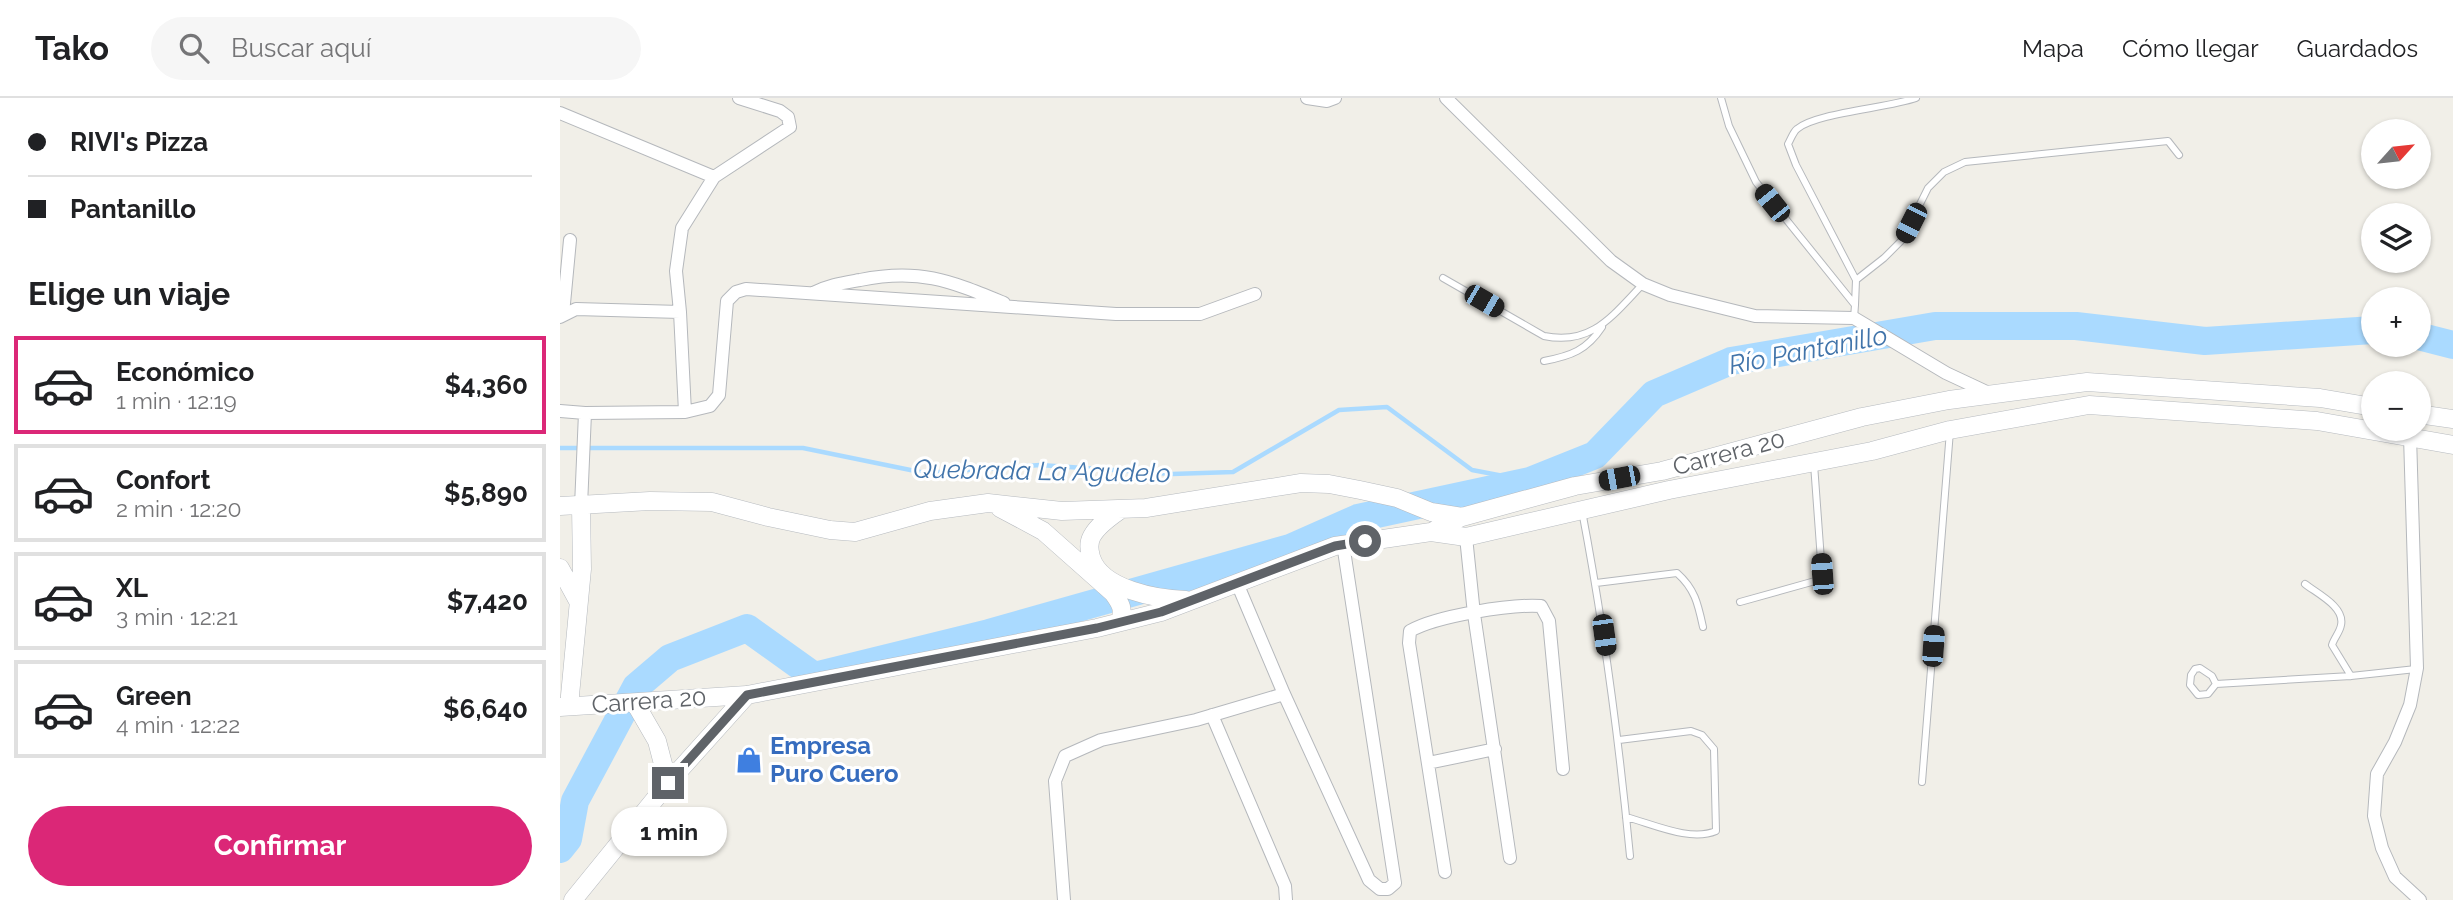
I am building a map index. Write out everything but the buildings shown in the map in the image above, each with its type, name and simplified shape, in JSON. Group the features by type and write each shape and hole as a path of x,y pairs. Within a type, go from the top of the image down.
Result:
{"main road":[{"name":"Carrera 20","path":"1431,532 1462,517 1576,486 1662,471 1862,417 1949,400 2087,382 2320,398 2361,405"},
{"name":"Carrera 20","path":"565,707 747,695 1120,622 1161,612 1343,544 1431,532 1466,537 1582,510 1872,451 1950,430 2089,405 2317,421 2361,428"},
{"path":"2431,416 2453,419"},
{"name":"Carrera 20","path":"2431,440 2453,445"},
{"path":"560,506 650,501 712,502 830,530 856,533 930,511 988,503 1062,511 1119,510 1301,483 1329,484 1397,498 1431,512 1462,517"},
{"path":"988,503 1043,531 1127,592 1193,600"},
{"path":"565,707 582,569 581,506"},
{"path":"1119,510 1092,536 1089,548 1092,562 1127,592"},
{"path":"560,568 578,601"},
{"path":"1120,622 1123,614 1121,604 1127,592"},
{"path":"573,900 668,783 747,695"},
{"path":"633,702 657,741 668,783"}],"street":[{"path":"685,412 676,271 682,228 713,177 790,127 788,117 780,111 739,98"},
{"path":"1307,98 1326,101 1335,98"},
{"path":"1446,98 1611,261 1643,284 1670,295 1755,316 1858,315 1947,373 1993,395"},
{"path":"560,113 713,177"},
{"path":"570,240 562,315 576,309 680,312"},
{"path":"813,293 828,286 889,274 918,275 950,281 1015,307"},
{"path":"560,411 685,412 710,406 719,395 727,301 736,292 746,289 1116,314 1200,314 1255,293"},
{"path":"581,506 585,413"},
{"path":"2410,441 2417,668 2410,705 2395,742 2377,774 2374,816 2382,848 2395,877 2420,900"},
{"path":"1466,537 1474,614 1510,858"},
{"path":"1237,583 1284,694 1378,895 1395,883 1343,544"},
{"path":"1445,872 1409,643 1410,631 1422,624 1474,614 1527,605 1541,606 1549,621 1563,769"},
{"path":"1064,900 1055,781 1065,756 1101,740 1212,715 1284,694"},
{"path":"1212,715 1285,886 1286,900"},
{"path":"1428,763 1494,749"}],"lane":[{"path":"1721,98 1730,126 1756,182 1858,315"},
{"path":"1858,315 1856,280 1796,165 1788,144 1796,130 1815,119 1898,104 1916,98"},
{"path":"1856,280 1902,240 1928,188 1944,172 1965,162 2168,141 2179,155"},
{"path":"1443,278 1544,336 1570,339 1603,325"},
{"path":"1544,361 1567,355 1591,343 1603,325 1643,284"},
{"path":"1922,782 1950,430"},
{"path":"1740,602 1815,581 1822,574 1814,462"},
{"path":"1582,510 1596,583 1619,740 1630,856"},
{"path":"1596,583 1677,573 1689,584 1698,600 1703,627"},
{"path":"2305,584 2334,606 2341,615 2341,626 2332,645 2351,676"},
{"path":"2216,684 2212,676 2200,668 2195,669 2191,676 2190,685 2198,695 2208,694 2216,684 2351,676 2417,668"},
{"path":"1619,740 1691,732 1702,735 1714,749 1716,831 1707,835 1688,834 1626,817"}],"waterway":[{"name":"Río Pantanillo","path":"560,849 568,839 575,801 636,687 670,658 747,628 814,676 989,633 1290,548 1358,518 1530,481 1595,455 1654,394 1731,361 1935,326 2076,326 2205,341 2361,331"},
{"name":"Río Pantanillo","path":"2431,339 2453,345"},
{"name":"Quebrada La Agudelo","path":"560,448 803,448 925,473 1040,465 1172,474 1233,472 1339,410 1387,407 1472,470 1530,481"}],"place":[{"name":"Empresa Puro Cuero","path":"749,760"}],"route":[{"path":"668,783 747,695 1097,628 1161,612 1335,546 1365,541"}]}
